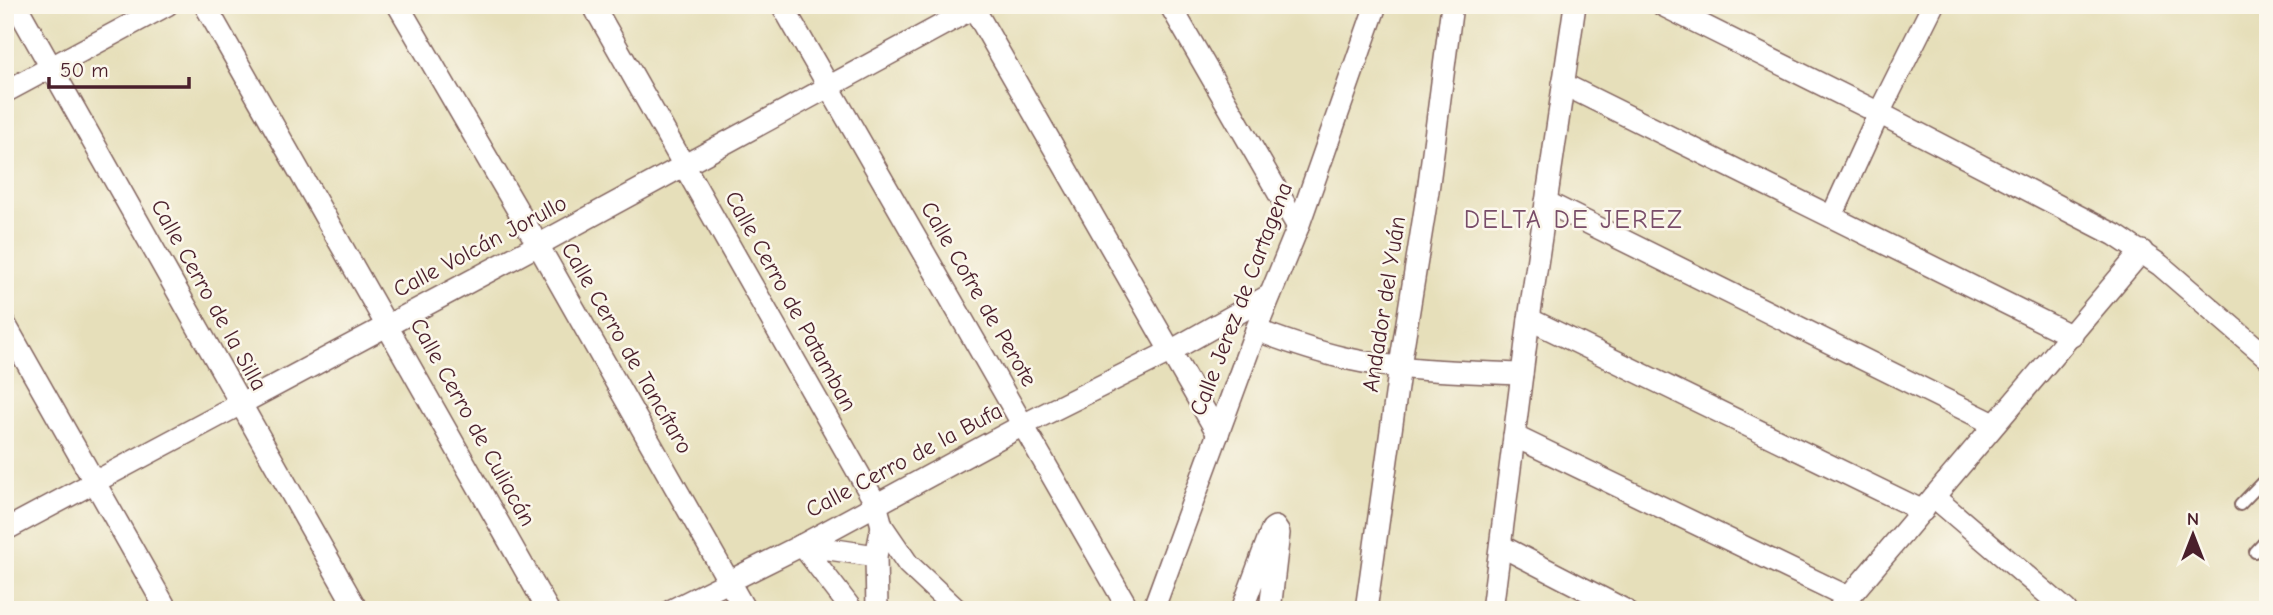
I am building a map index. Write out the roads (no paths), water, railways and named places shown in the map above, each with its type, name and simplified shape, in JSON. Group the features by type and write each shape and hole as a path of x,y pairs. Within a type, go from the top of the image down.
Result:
{"street":[{"name":"Calle Cerro de la Silla","path":"16,5 356,610"},
{"path":"5,92 167,5"},
{"name":"Calle Cerro de Culiacán","path":"205,5 548,610"},
{"name":"Calle Cerro de Tancítaro","path":"398,5 745,610"},
{"name":"Calle Cerro de Patamban","path":"593,5 876,505 882,526 908,564 957,610"},
{"name":"Calle Cofre de Perote","path":"782,5 1129,610"},
{"path":"1170,5 1298,227"},
{"name":"Andador del Yuán","path":"1366,610 1428,191 1452,5"},
{"path":"1492,610 1529,319 1575,5"},
{"path":"1662,5 2060,205 2142,251 2268,358"},
{"path":"975,6 1169,352 1218,434"},
{"name":"Calle Volcán Jorullo","path":"5,530 538,246 975,6"},
{"path":"1832,216 1926,8"},
{"name":"Calle Jerez de Cartagena","path":"1153,610 1256,330 1298,227 1369,10"},
{"path":"1563,84 2071,336"},
{"path":"1546,202 1994,424"},
{"path":"1514,436 1843,604 2142,251"},
{"name":"Calle Cerro de la Bufa","path":"672,610 802,545 1023,425 1169,352 1270,295"},
{"path":"1529,319 1928,504 2066,610"},
{"path":"5,324 167,610"},
{"path":"1256,330 1308,349 1400,366 1522,374"},
{"path":"877,610 876,556 882,526"},
{"path":"1242,610 1275,527 1279,533 1269,610"},
{"path":"802,545 876,556"},
{"path":"802,545 852,610"},
{"path":"1501,546 1625,610"}],"lane":[{"path":"2240,505 2268,476"},
{"path":"2255,552 2268,538"}],"district":[{"name":"DELTA DE JEREZ","path":"1574,220"}]}
